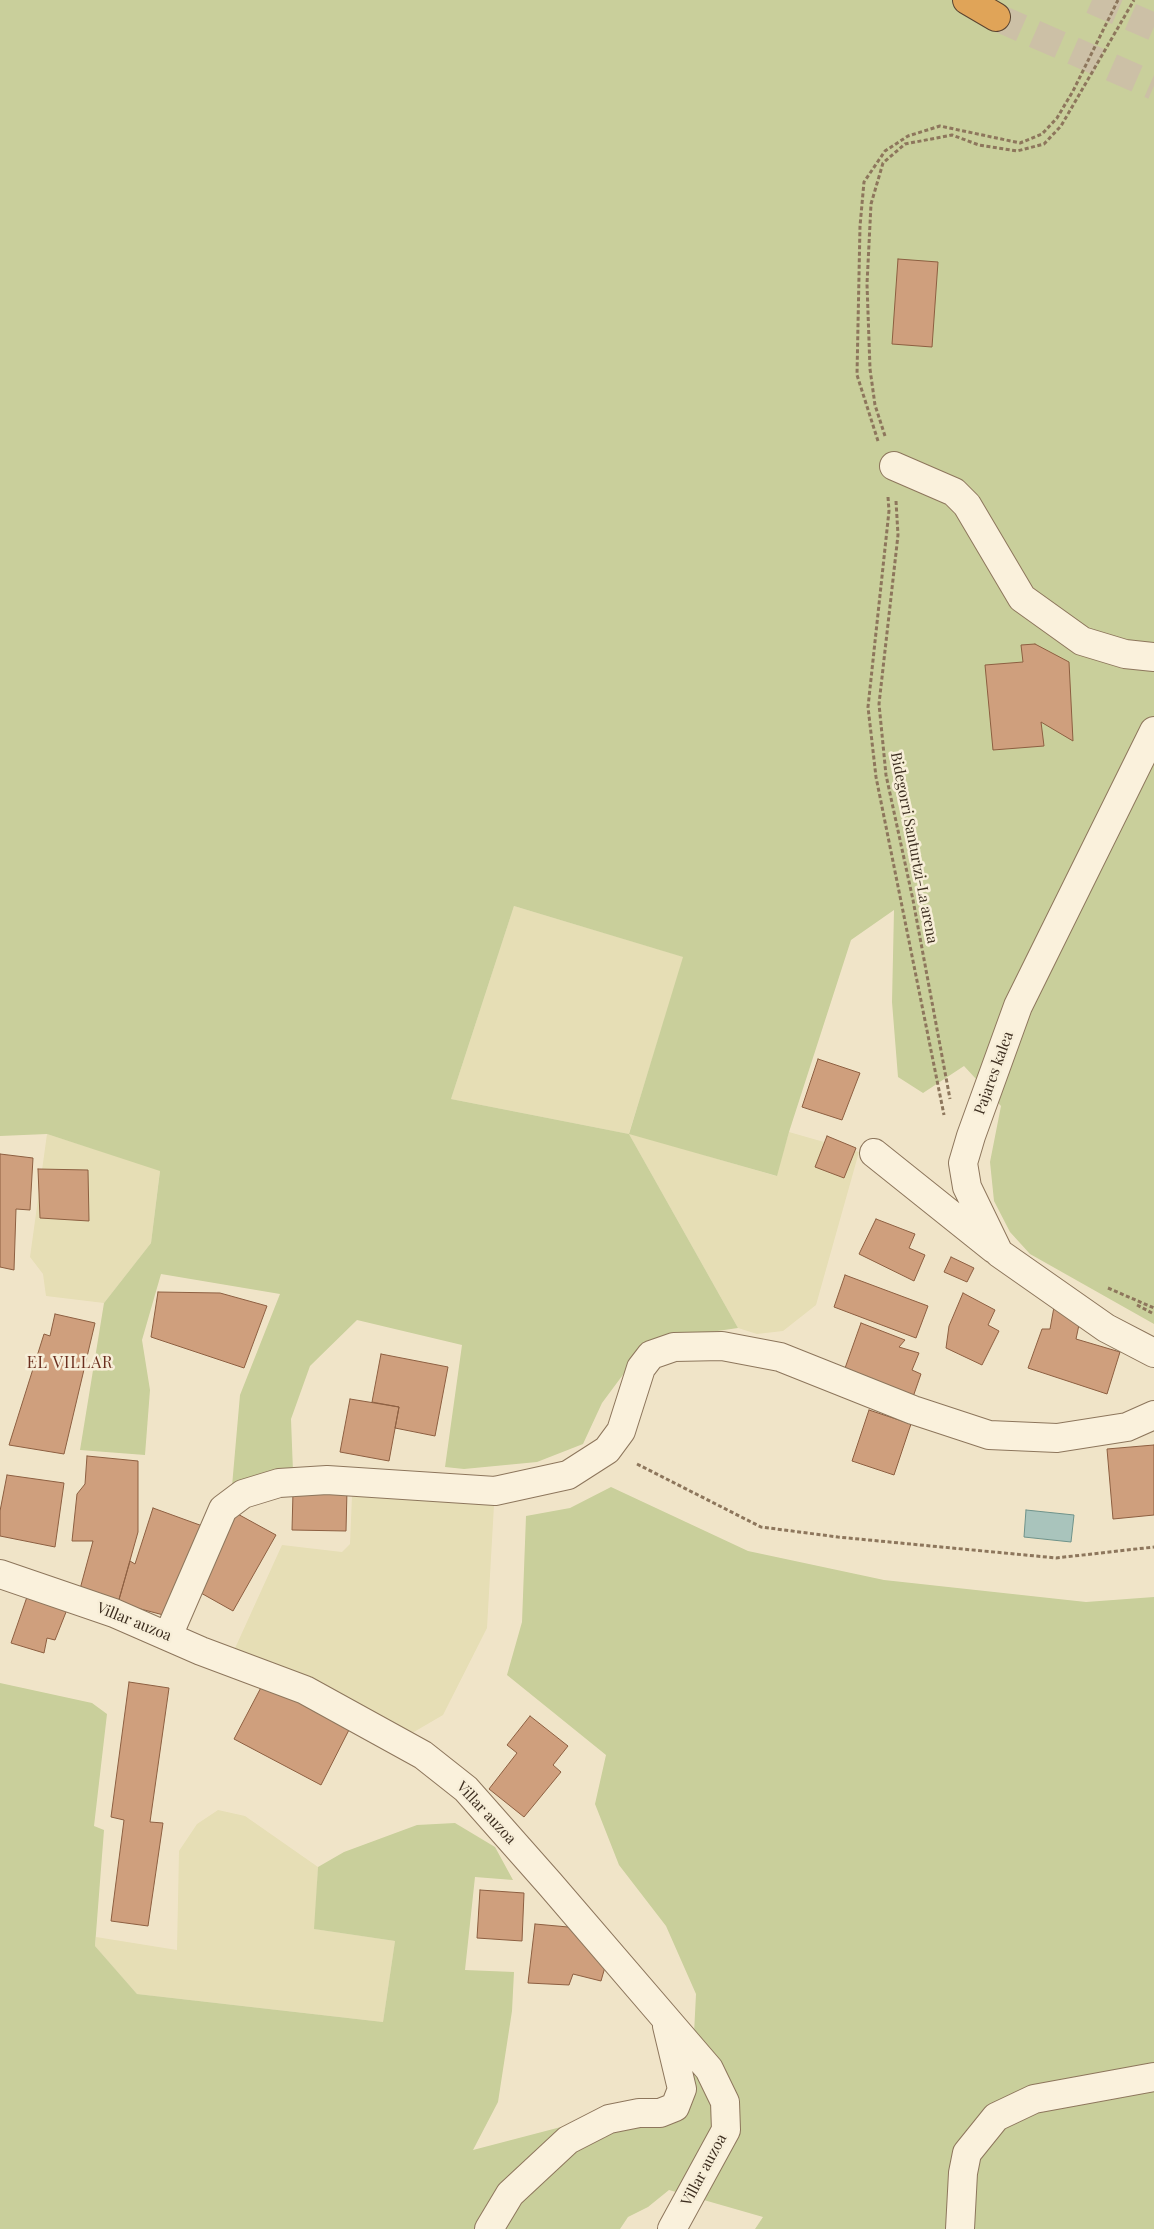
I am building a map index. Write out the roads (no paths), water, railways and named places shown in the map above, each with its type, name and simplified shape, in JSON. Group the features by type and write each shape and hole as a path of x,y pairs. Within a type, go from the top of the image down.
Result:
{"highway":[{"path":"967,0 996,17"}],"street":[{"path":"886,457 954,492 967,505 1022,598 1082,641 1125,654 1154,657"},
{"name":"Pajares kalea","path":"1154,731 1018,1006 963,1163 967,1187 999,1253 1106,1328 1154,1352"},
{"path":"874,1153 999,1253"},
{"path":"168,1636 223,1509 243,1494 278,1483 327,1480 495,1491 568,1475 607,1450 621,1431 641,1368 651,1356 674,1347 722,1346 780,1357 914,1410 989,1435 1057,1438 1126,1427 1154,1415"},
{"name":"Villar auzoa","path":"0,1574 114,1613 306,1690 430,1761 466,1789 709,2069 726,2102 726,2130 672,2229"},
{"path":"489,2229 510,2194 568,2140 610,2119 639,2113 660,2113 675,2107 682,2089 680,2073 666,2019"},
{"path":"960,2229 963,2173 967,2153 996,2117 1034,2099 1154,2077"}],"water":[{"path":"1026,1510 1074,1515 1071,1542 1024,1537"}],"tunnel":[{"path":"1092,0 1154,27"},
{"path":"996,17 1154,86"}],"district":[{"name":"EL VILLAR","path":"70,1363"}]}
